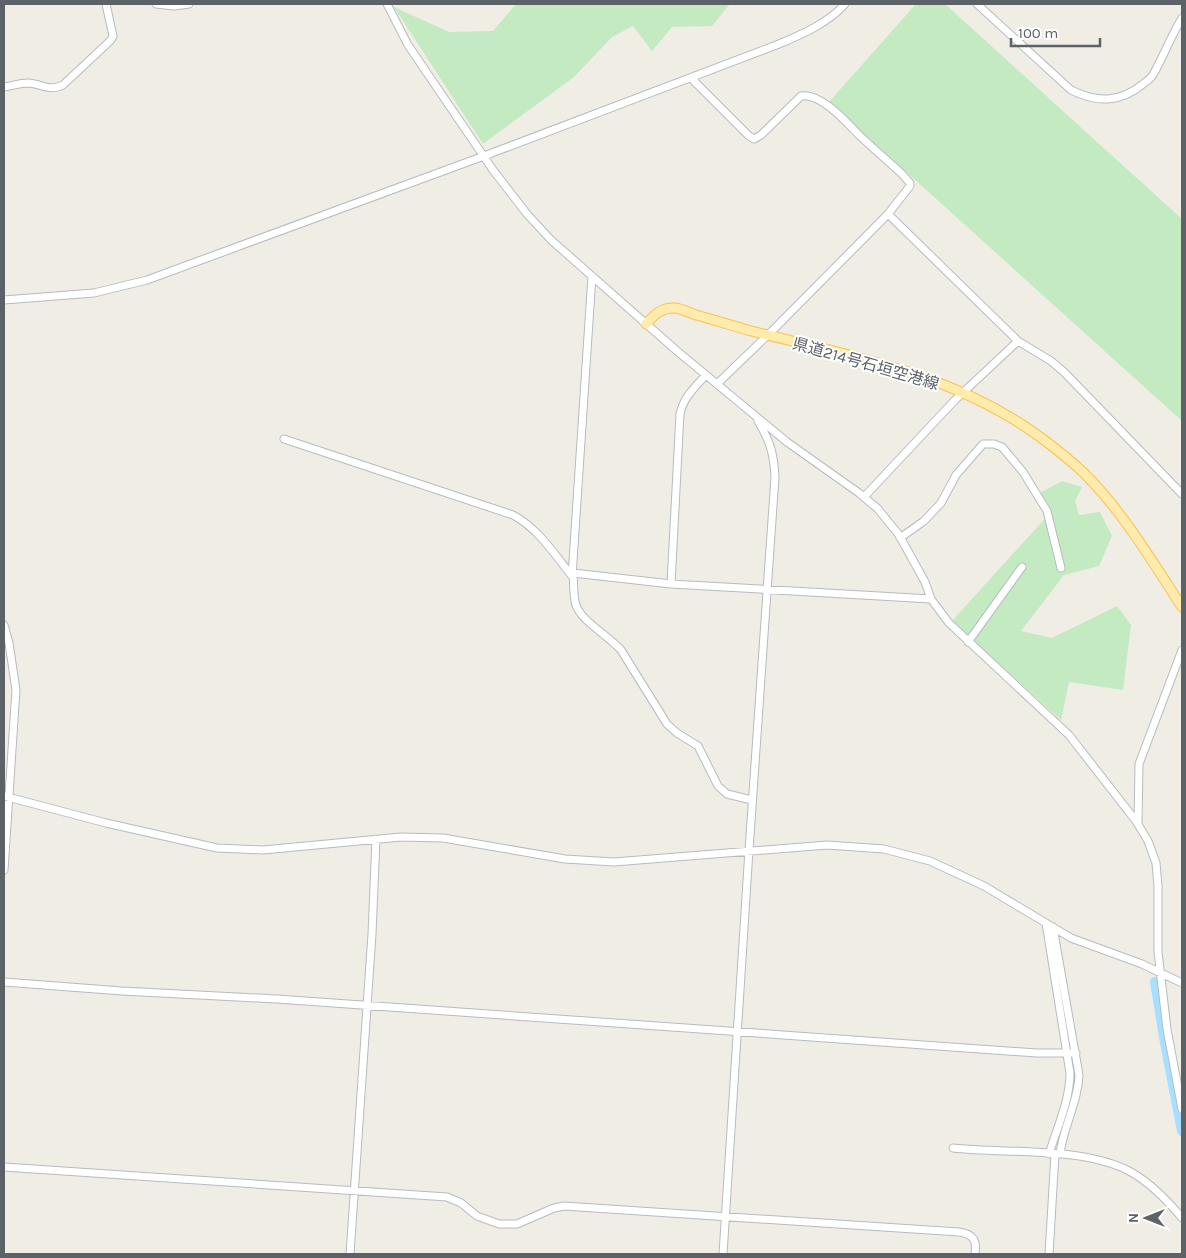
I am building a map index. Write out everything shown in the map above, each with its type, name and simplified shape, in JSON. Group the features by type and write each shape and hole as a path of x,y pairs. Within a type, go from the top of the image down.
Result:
{"main road":[{"name":"県道214号石垣空港線","path":"646,324 664,309 676,308 767,335 903,370 964,392 1014,419 1084,473 1117,511 1182,607"}],"street":[{"path":"4,87 29,83 49,89 56,89 63,85 111,40 113,36 106,4"},
{"path":"156,4 174,6 189,4"},
{"path":"387,4 408,45 526,214 551,240 706,375 787,442 878,509 900,538 925,582 931,599 949,623 1069,735 1139,826 1148,841 1156,862 1160,972 1167,1029 1182,1109"},
{"path":"4,300 94,293 147,280 691,78 802,34 835,15 846,4"},
{"path":"977,4 1071,90 1085,97 1104,99 1117,99 1129,95 1153,76 1172,34 1182,18"},
{"path":"691,78 754,139 762,135 801,96 808,95 827,105 910,183 910,189 888,214 717,384"},
{"path":"888,214 1018,341 1051,361 1064,372 1182,494"},
{"path":"592,276 572,575 576,606 582,616 613,640 621,650 667,724 677,733 698,746 718,786 727,794 752,800"},
{"path":"864,497 964,392 1018,341"},
{"path":"671,584 680,414 686,398 706,375"},
{"path":"723,1254 775,477 774,462 768,438 756,416"},
{"path":"284,439 513,514 537,532 572,575 671,584 931,599"},
{"path":"900,538 924,521 940,503 956,475 983,444 994,444 1002,447 1023,472 1047,511 1061,568"},
{"path":"968,642 1022,567"},
{"path":"4,625 9,643 16,690 6,796 4,870"},
{"path":"1139,826 1140,764 1182,650"},
{"path":"6,796 106,823 217,848 263,850 401,837 443,838 565,859 636,861 749,850 827,845 859,846 930,861 969,878 1071,938 1160,972 1182,983"},
{"path":"350,1254 372,934 376,839"},
{"path":"1046,923 1070,1083 1055,1154 1049,1254"},
{"path":"1053,927 1076,1053 1079,1088 1061,1144 1055,1154"},
{"path":"4,982 122,991 277,999 1017,1052 1076,1053"},
{"path":"953,1148 1055,1154 1116,1165 1131,1172 1161,1196 1182,1218"},
{"path":"4,1167 446,1197 461,1203 477,1216 499,1224 517,1224 554,1208 564,1206 960,1232 974,1237 976,1245 975,1254"}],"green space":[{"path":"516,4 730,4 712,26 672,27 652,51 633,26 612,37 574,77 483,144 394,7 449,32 493,31"},
{"path":"916,4 945,4 1182,219 1182,421 829,102"},
{"path":"1062,481 1082,487 1075,501 1079,515 1100,512 1112,536 1099,566 1064,575 1021,631 1052,638 1117,606 1131,625 1123,690 1069,682 1061,720 952,621 1050,513 1040,493"}],"waterway":[{"path":"1155,982 1182,1131"}]}
